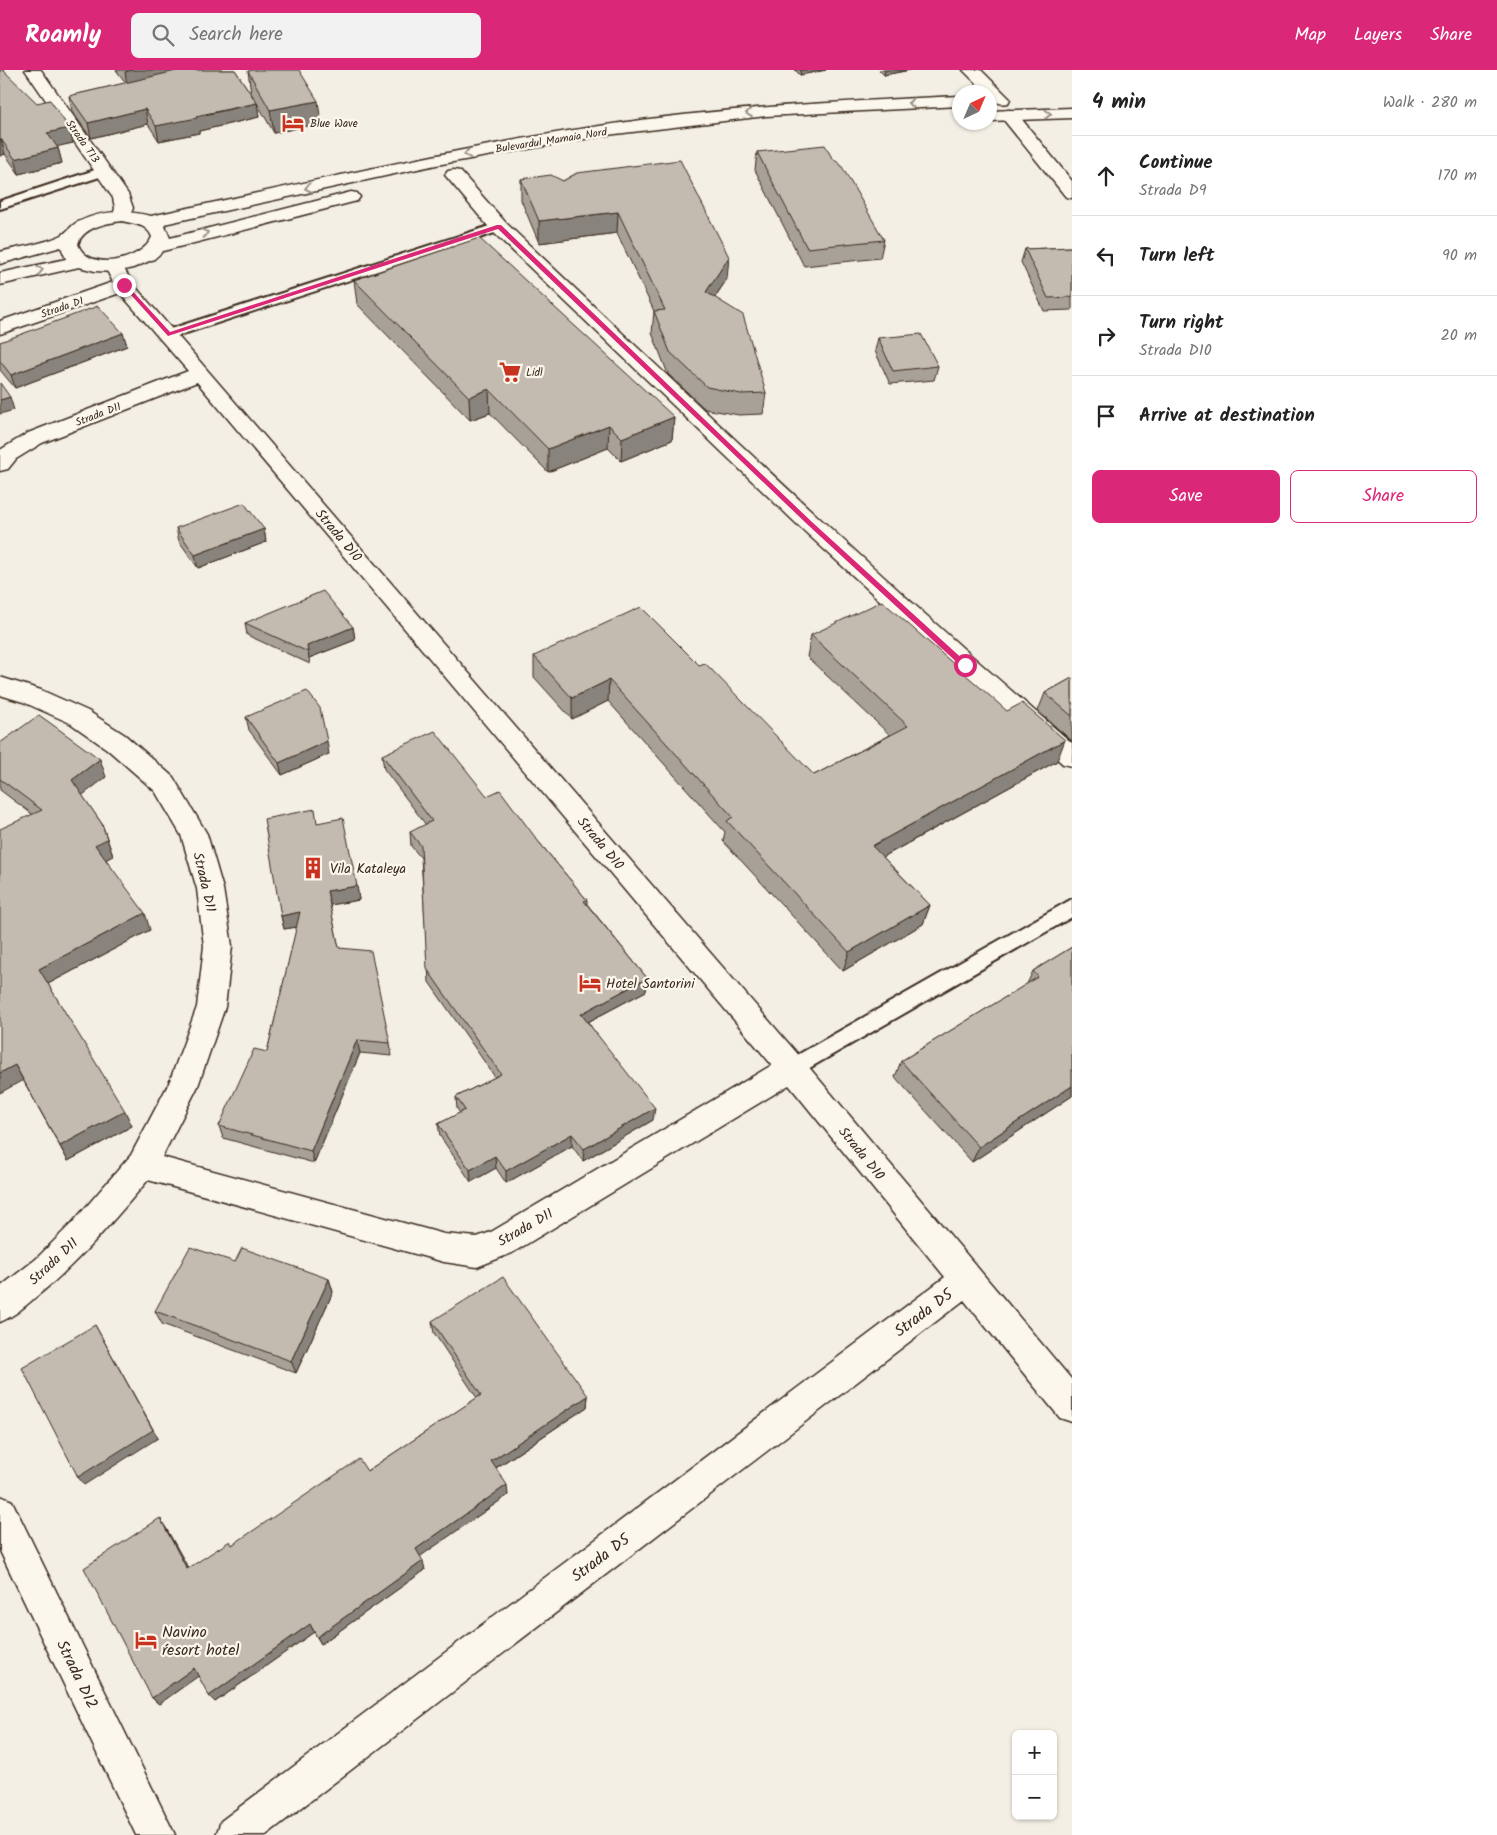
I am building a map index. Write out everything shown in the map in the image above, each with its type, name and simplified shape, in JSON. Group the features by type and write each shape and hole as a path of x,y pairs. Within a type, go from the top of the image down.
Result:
{"street":[{"name":"Strada T13","path":"33,70 122,198 124,208 122,216"},
{"path":"971,70 1004,103 1072,193"},
{"path":"1034,98 1072,97"},
{"name":"Bulevardul Mamaia Nord","path":"149,222 436,160 607,130 766,111 952,101"},
{"path":"59,107 76,103"},
{"path":"1004,103 1072,113"},
{"name":"Bulevardul Mamaia Nord","path":"614,146 776,127 952,117"},
{"name":"Bulevardul Mamaia Nord","path":"511,164 577,152"},
{"path":"436,179 473,172"},
{"path":"454,175 499,227 810,524 965,665 1072,757"},
{"path":"158,247 203,234 371,193"},
{"path":"119,276 102,267 81,261 73,255 69,247 70,239 75,232 90,223 122,216 141,218 156,226 161,240 158,247"},
{"path":"0,258 70,239"},
{"name":"Strada D1","path":"0,328 119,276 158,247"},
{"path":"0,279 81,261"},
{"name":"Strada D10","path":"119,276 792,1068 1072,1406"},
{"name":"Strada D11","path":"0,464 8,454 35,438 201,373"},
{"name":"Strada D11","path":"0,686 32,696 79,717 116,742 164,784 194,834 210,889 218,946 211,1007 183,1086 142,1166 84,1232 47,1269 0,1307"},
{"name":"Strada D11","path":"142,1166 444,1248 477,1252 501,1243 792,1068"},
{"name":"Strada D5","path":"235,1835 966,1280"},
{"name":"Strada D12","path":"0,1513 156,1835"}],"lane":[{"path":"0,205 104,171"},
{"path":"168,334 499,227"},
{"path":"792,1068 1072,907"}],"building":[{"path":"0,70 3,70 37,103 50,100 69,128 47,133 58,148 15,159 0,140"},
{"path":"180,70 235,70 257,103 156,126 145,109 88,123 69,96"},
{"path":"299,70 318,101 270,110 248,71"},
{"path":"825,145 832,158 841,165 884,240 807,248 757,152"},
{"path":"680,160 729,257 706,292 743,315 766,393 741,394 707,387 670,352 654,311 665,310 618,212 539,221 521,179 551,175 563,181 577,173"},
{"name":"Lidl","path":"479,238 674,417 622,438 609,425 548,449 489,389 469,397 354,280"},
{"path":"1072,247 1072,297 1048,298 1025,249"},
{"path":"98,306 123,333 11,375 0,361 0,342"},
{"path":"921,334 938,366 893,371 878,338"},
{"path":"0,383 10,397 0,400"},
{"path":"244,503 264,529 195,555 176,528"},
{"path":"323,591 353,627 307,646 308,652 245,623"},
{"path":"882,601 1007,711 1022,703 1065,740 872,846 930,905 849,952 727,821 733,817 609,680 572,698 534,656 641,607 699,665 705,663 814,775 908,726 811,635"},
{"path":"1072,678 1072,716 1045,693"},
{"path":"307,691 320,708 327,741 279,763 246,717"},
{"path":"39,715 100,759 72,780 102,824 107,839 95,845 145,913 39,969 125,1111 60,1146 15,1065 0,1073 0,829 42,810 0,779 0,743"},
{"path":"435,731 487,796 500,790 538,841 587,900 584,901 647,978 581,1014 655,1108 584,1149 572,1134 506,1171 495,1156 470,1170 438,1124 465,1110 456,1097 501,1074 427,969 421,846 410,832 432,821 382,755"},
{"path":"315,809 317,823 343,818 357,886 327,891 339,948 371,951 390,1043 357,1040 311,1151 219,1126 254,1049 267,1052 300,912 281,916 264,819"},
{"path":"1072,947 1072,1086 979,1147 901,1061 1038,977 1033,971"},
{"path":"190,1247 235,1262 242,1248 329,1279 291,1361 155,1311"},
{"path":"503,1277 588,1396 491,1461 507,1485 416,1549 423,1561 317,1637 310,1624 209,1696 194,1668 152,1698 84,1568 160,1518 187,1569 230,1541 232,1545 359,1459 367,1471 481,1395 432,1321"},
{"path":"95,1325 153,1430 78,1477 22,1368"}],"place":[{"name":"Blue Wave","path":"293,123"},
{"name":"Lidl","path":"510,372"},
{"name":"Vila Kataleya","path":"313,868"},
{"name":"Hotel Santorini","path":"590,983"},
{"name":"Navino ŕesort hotel","path":"146,1640"}],"route":[{"path":"124,285 168,334 499,227 810,524 965,665"}]}
